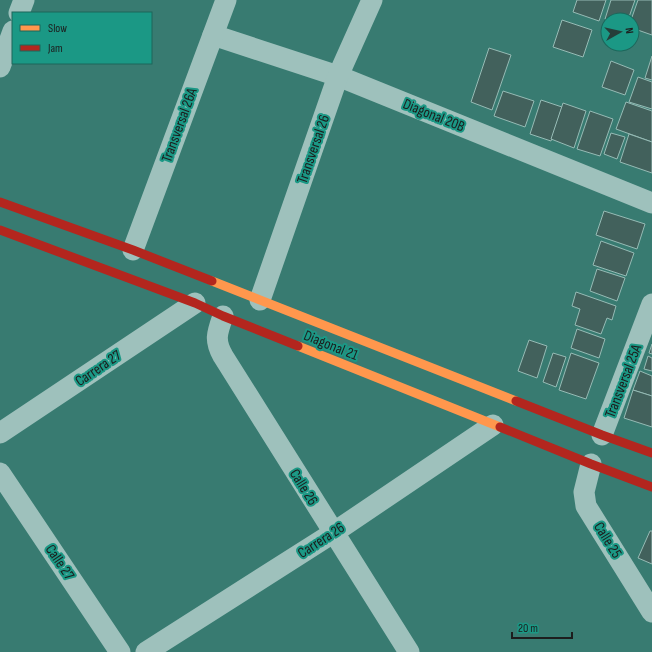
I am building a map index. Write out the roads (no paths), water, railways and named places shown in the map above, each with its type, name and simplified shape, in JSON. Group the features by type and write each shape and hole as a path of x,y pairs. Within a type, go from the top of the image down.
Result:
{"highway":[{"name":"Diagonal 21","path":"0,202 133,250 602,435 652,453"},
{"name":"Diagonal 21","path":"0,230 195,303 223,316 591,464 652,487"}],"street":[{"path":"20,12 24,0"},
{"name":"Transversal 26A","path":"133,250 226,0"},
{"name":"Transversal 26","path":"260,300 338,76 372,0"},
{"path":"0,67 12,34"},
{"name":"Diagonal 20B","path":"213,34 338,76 652,203"},
{"name":"Carrera 27","path":"0,433 195,303"},
{"name":"Transversal 25A","path":"602,435 652,304"},
{"name":"Calle 26","path":"223,316 217,334 219,349 409,652"},
{"name":"Carrera 26","path":"146,652 333,533 494,425"},
{"name":"Calle 25","path":"591,464 584,492 586,506 652,612"},
{"name":"Calle 27","path":"0,473 120,652"}]}
